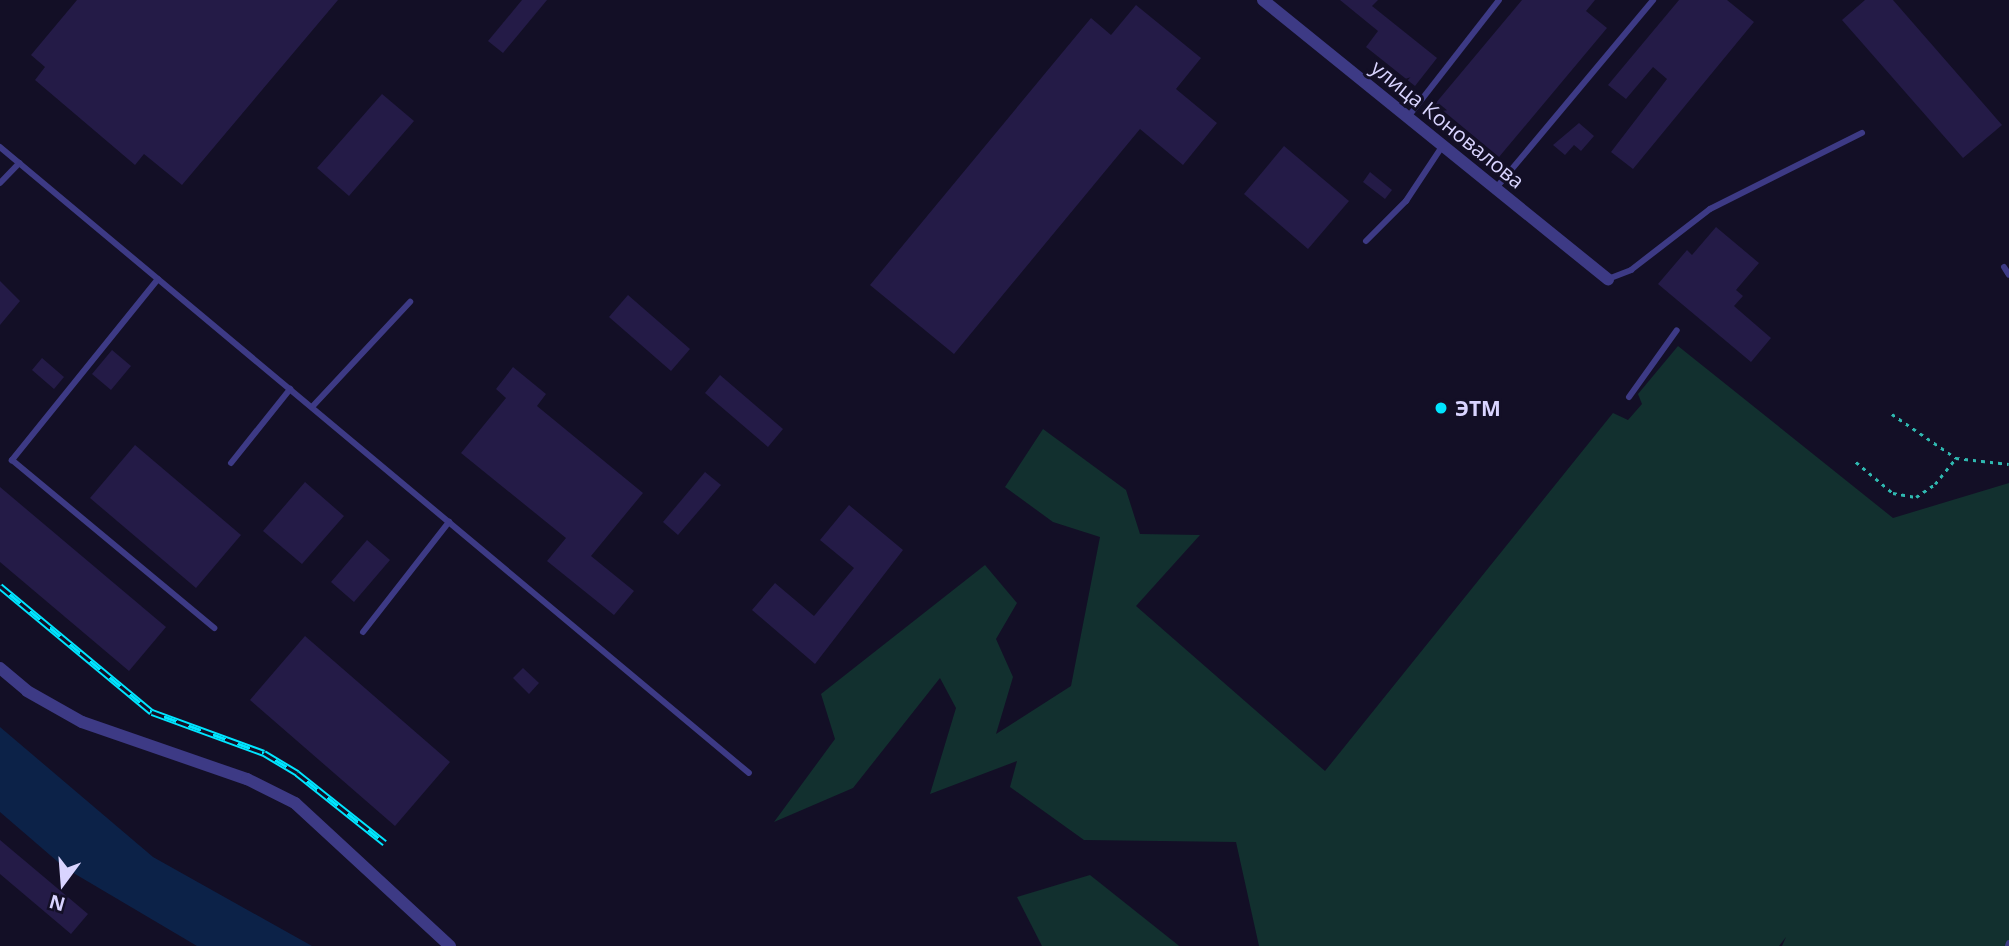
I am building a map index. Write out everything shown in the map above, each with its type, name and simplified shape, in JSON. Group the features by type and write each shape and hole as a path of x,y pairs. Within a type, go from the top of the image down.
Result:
{"street":[{"name":"улица Коновалова","path":"1264,0 1608,279"},
{"path":"0,668 27,691 82,722 247,779 295,803 450,946"}],"lane":[{"path":"1408,117 1499,0"},
{"path":"1496,188 1653,0"},
{"path":"1608,279 1631,270 1710,209 1862,133"},
{"path":"1366,241 1406,201 1443,145"},
{"path":"0,147 749,773"},
{"path":"0,183 19,163"},
{"path":"2004,267 2009,275"},
{"path":"158,279 12,460 214,628"},
{"path":"312,407 410,302"},
{"path":"1629,397 1677,330"},
{"path":"231,463 290,389"},
{"path":"363,632 449,522"}],"path":[{"path":"1892,414 1956,458 2009,464"},
{"path":"1856,462 1893,493 1916,497 1935,484 1956,458"}],"green space":[{"path":"1678,346 1893,518 2009,483 2009,946 1782,946 1786,937 1779,946 1259,946 1236,842 1084,840 1010,787 1017,761 930,794 956,708 940,678 853,788 774,822 835,739 821,694 985,565 1017,603 996,639 1013,677 996,734 1071,686 1100,537 1053,522 1005,487 1043,429 1126,490 1140,534 1200,535 1136,606 1325,771 1613,413 1628,420 1642,404 1638,394"},
{"path":"1090,875 1179,946 1042,946 1017,897"}],"water":[{"path":"0,727 153,857 312,946 197,946 65,868 0,812"}],"building":[{"path":"77,0 338,0 182,185 144,154 135,165 35,80 45,67 31,55"},
{"path":"522,0 547,0 503,53 488,41"},
{"path":"1340,0 1378,0 1372,6 1437,58 1415,86 1366,47 1378,31"},
{"path":"1522,0 1595,0 1586,11 1607,28 1499,157 1435,104"},
{"path":"1679,0 1727,0 1754,22 1633,169 1611,152 1667,79 1653,67 1626,99 1608,85"},
{"path":"1865,0 1893,0 2002,125 1963,158 1842,20"},
{"path":"1136,5 1201,58 1176,89 1217,123 1183,165 1140,129 954,354 870,285 1091,18 1111,35"},
{"path":"382,94 414,121 349,196 317,168"},
{"path":"1579,123 1594,136 1581,151 1574,145 1565,155 1553,145"},
{"path":"1284,146 1349,201 1308,249 1244,194"},
{"path":"1370,172 1392,190 1385,199 1363,182"},
{"path":"1716,227 1759,263 1736,290 1743,296 1734,306 1771,338 1751,362 1658,284 1687,250 1692,255"},
{"path":"0,281 20,301 0,325"},
{"path":"628,295 690,349 671,371 609,317"},
{"path":"112,350 131,366 111,390 92,374"},
{"path":"42,358 64,377 54,389 32,370"},
{"path":"513,367 546,394 537,406 643,493 591,556 634,591 614,615 547,561 566,538 461,453 506,398 496,389"},
{"path":"720,375 783,429 768,447 705,393"},
{"path":"135,445 241,535 196,588 90,498"},
{"path":"705,472 721,485 678,535 663,522"},
{"path":"305,482 344,516 302,564 263,531"},
{"path":"0,487 166,627 129,671 0,562"},
{"path":"849,505 903,550 815,664 752,610 775,583 814,616 854,568 820,540"},
{"path":"367,540 390,560 354,602 331,582"},
{"path":"305,636 450,762 395,826 250,700"},
{"path":"523,668 539,683 529,694 513,678"},
{"path":"0,840 88,914 71,934 0,874"}],"railway":[{"path":"0,586 152,712 264,753 297,773 385,843"}],"place":[{"name":"ЭТМ","path":"1441,408"}]}
